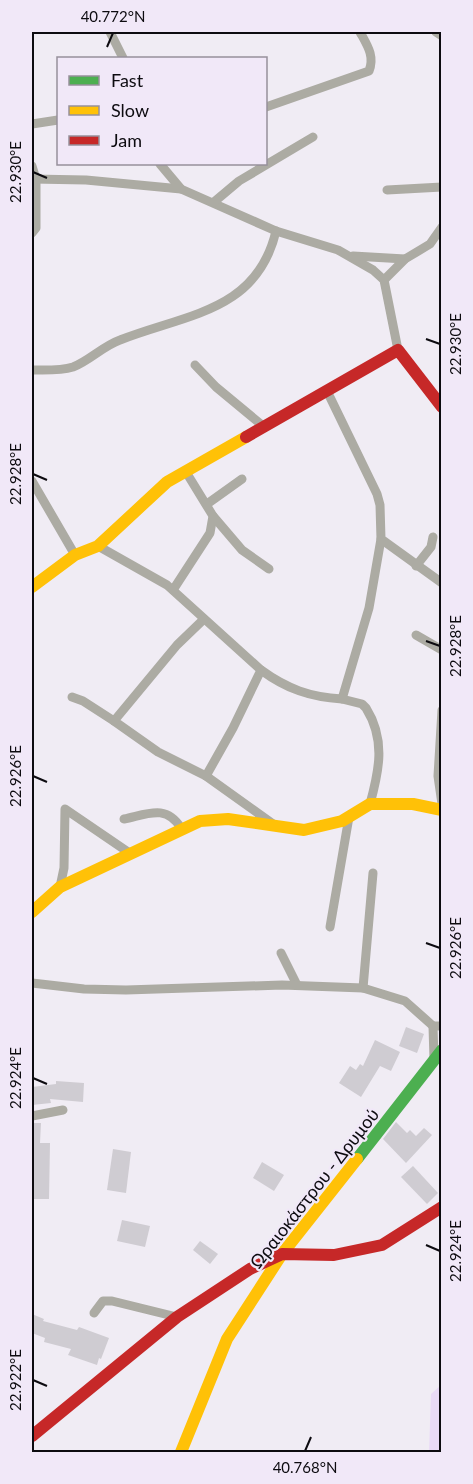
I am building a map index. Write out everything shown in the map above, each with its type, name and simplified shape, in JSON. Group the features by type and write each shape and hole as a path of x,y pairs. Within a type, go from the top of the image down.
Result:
{"street":[{"path":"110,32 122,57"},
{"path":"267,106 369,71 372,63 371,54 360,32"},
{"path":"436,32 441,36"},
{"path":"32,124 57,120"},
{"path":"267,164 313,137"},
{"path":"161,165 181,189"},
{"path":"214,202 238,181 265,165"},
{"path":"32,166 36,228 32,233"},
{"path":"34,179 86,180 181,189 276,231 351,256 405,259"},
{"path":"387,190 441,187"},
{"path":"384,280 405,259 430,244 441,227"},
{"path":"32,370 74,367 119,340 222,305 247,286 266,264 276,231"},
{"path":"351,256 384,280 398,350 441,406"},
{"path":"32,587 75,555 98,546 167,482 210,460 263,426 398,350"},
{"path":"195,365 216,387 263,426"},
{"path":"327,391 377,494 380,505 381,539 369,608 342,699"},
{"path":"186,472 213,516 242,549 269,569"},
{"path":"207,504 242,479"},
{"path":"32,481 75,555"},
{"path":"173,590 210,533 213,516"},
{"path":"416,566 431,547 433,537"},
{"path":"381,539 441,583"},
{"path":"98,546 158,579 173,590 261,670 283,686 302,693 342,699 366,708 381,750 380,768 370,804"},
{"path":"114,721 177,645 204,619"},
{"path":"416,635 441,650"},
{"path":"206,776 233,729 261,670"},
{"path":"72,697 83,701 114,721 158,753 206,776 273,824"},
{"path":"441,710 438,776 441,804"},
{"path":"32,912 60,887 181,828 215,818 273,824 304,830 329,825 349,817 370,804 413,804 441,810"},
{"path":"60,887 64,868 65,809 131,854"},
{"path":"124,819 166,813 174,816 181,828"},
{"path":"330,927 349,817"},
{"path":"363,988 372,873"},
{"path":"281,953 297,986"},
{"path":"32,983 84,989 126,990 297,986 363,988 405,1001 419,1010 437,1026 438,1054"},
{"name":"Ωραιοκάστρου - Δρυμού","path":"181,1452 227,1339 282,1254 381,1131 438,1054"},
{"path":"32,1116 63,1110"},
{"path":"32,1436 177,1317 250,1269 282,1254 334,1255 382,1245 441,1207"},
{"path":"94,1313 103,1301 112,1301 177,1317"},
{"path":"154,1312 158,1332"}],"shaded area":[{"path":"441,1385 441,1452 429,1452 431,1394"}],"building":[{"path":"406,1027 424,1034 417,1053 399,1046"},
{"path":"375,1040 400,1052 391,1071 380,1066 361,1097 339,1083 350,1066 356,1070 360,1064 363,1066"},
{"path":"56,1081 84,1083 83,1102 50,1099 51,1103 32,1105 32,1087 56,1084"},
{"path":"396,1122 407,1133 410,1130 416,1136 424,1128 432,1135 406,1163 383,1139"},
{"path":"32,1123 41,1123 40,1143 50,1143 49,1199 32,1199"},
{"path":"113,1149 131,1152 126,1193 107,1190"},
{"path":"262,1162 284,1175 274,1191 253,1178"},
{"path":"413,1166 438,1193 427,1204 401,1177"},
{"path":"122,1220 150,1226 145,1247 117,1241"},
{"path":"200,1241 218,1254 210,1264 193,1250"},
{"path":"32,1314 44,1319 43,1321 77,1330 79,1327 109,1338 97,1365 68,1355 71,1349 44,1342 45,1338 32,1333"}],"traffic: fast":[{"path":"357,1159 442,1050"}],"traffic: slow":[{"path":"32,587 75,555 98,546 167,482 246,437"},
{"path":"32,912 60,887 200,821 228,819 304,830 342,821 370,804 413,804 442,810"},
{"path":"181,1452 227,1339 282,1254 357,1159"}],"traffic: jam":[{"path":"246,437 398,350 442,407"},
{"path":"32,1436 177,1317 250,1269 282,1254 334,1255 382,1245 442,1207"}]}
